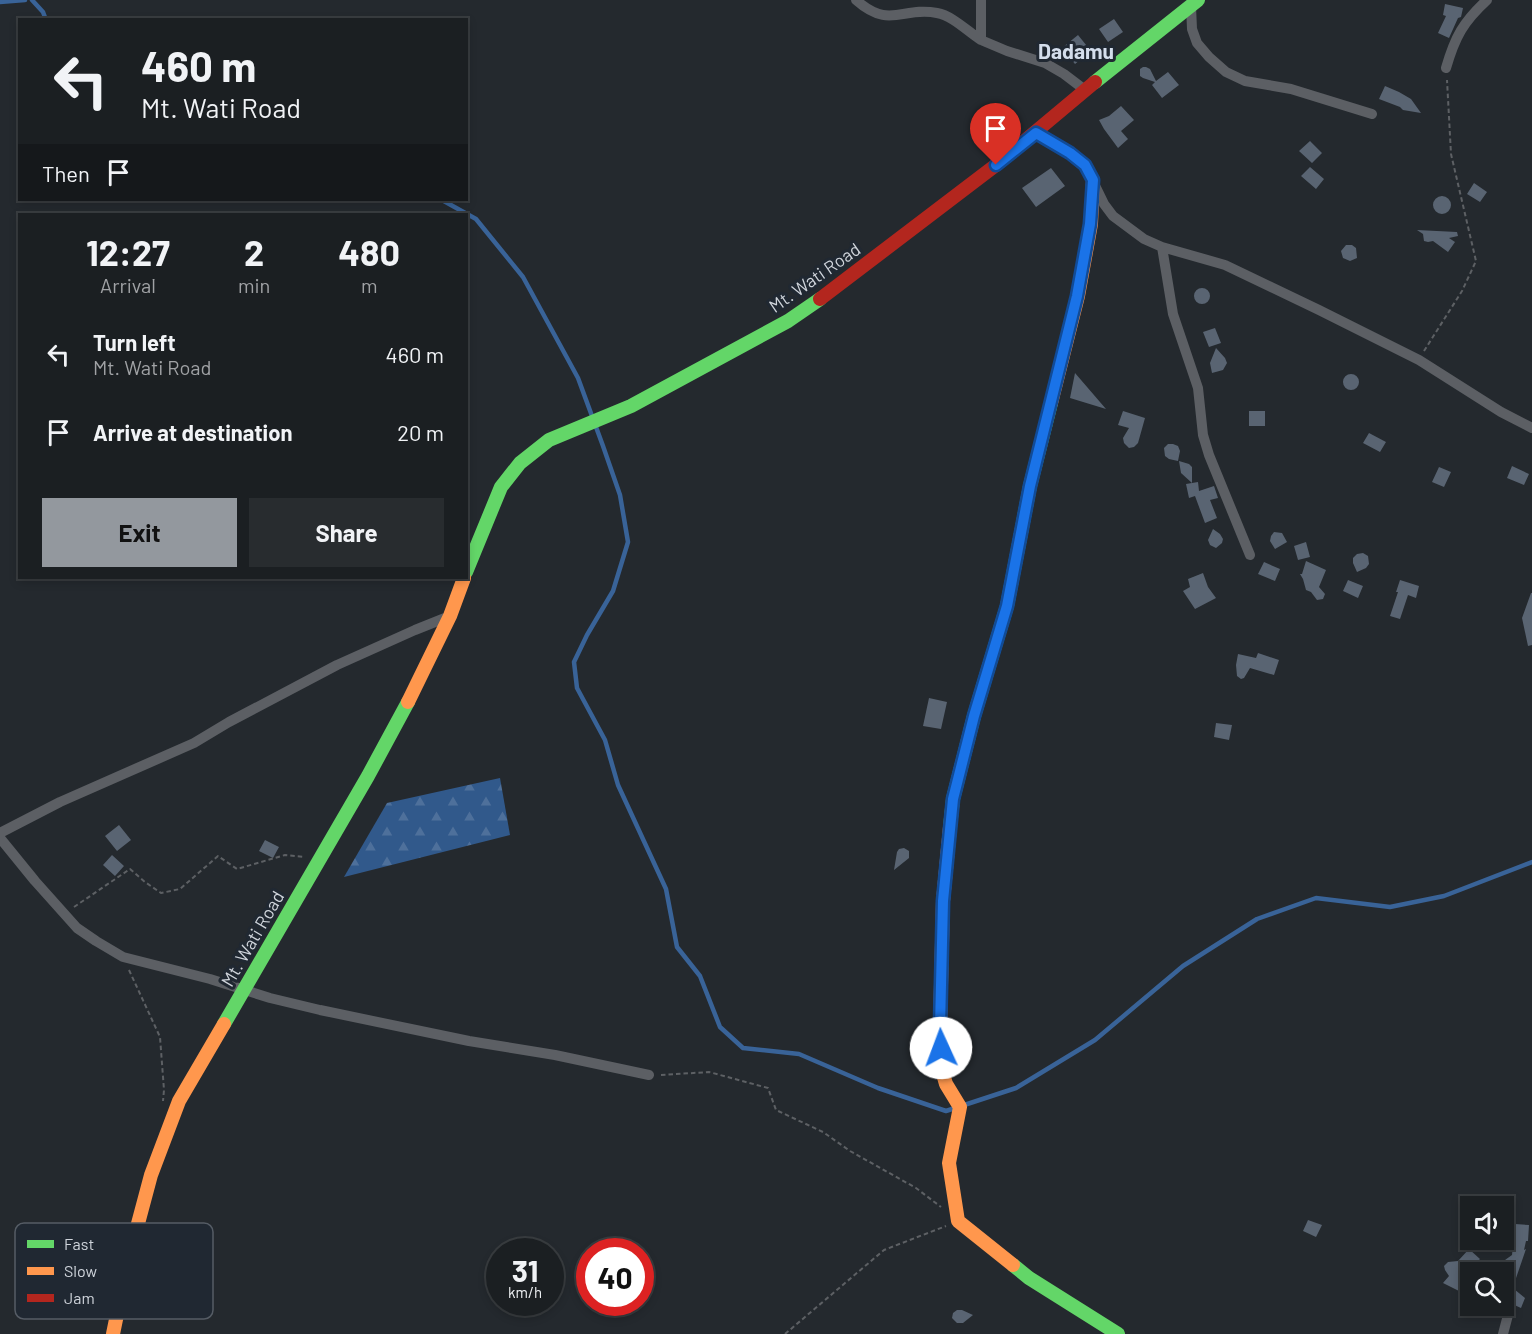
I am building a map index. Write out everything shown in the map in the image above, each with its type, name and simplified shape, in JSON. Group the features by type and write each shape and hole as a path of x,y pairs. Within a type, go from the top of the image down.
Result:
{"street":[{"path":"856,0 871,11 883,15 894,16 920,12 945,15 981,40 1045,63 1085,90"},
{"path":"981,0 981,40"},
{"path":"1446,68 1457,35 1467,20 1487,0"},
{"path":"1194,3 1192,29 1197,43 1226,72 1245,81 1291,89 1372,114"},
{"name":"Mt. Wati Road","path":"468,567 501,487 520,463 549,440 631,406 788,321 920,224 1036,133 1085,90 1194,3"},
{"path":"1036,133 1070,153 1085,165 1104,204 1113,216 1144,239 1162,247 1225,265 1319,310 1419,360 1501,412 1532,428"},
{"path":"1093,180 1089,233 1077,296 1030,486 1002,624 974,716 953,799 943,901 940,1027 941,1067 946,1084 960,1107 948,1163 958,1221 1029,1278 1118,1334"},
{"path":"1162,247 1173,314 1198,388 1203,435 1250,555"},
{"name":"Mt. Wati Road","path":"138,1223 151,1175 179,1101 368,776 450,616 464,579"},
{"path":"0,833 60,802 194,743 337,665 450,616"},
{"path":"0,838 77,927 123,957 210,979 280,1001 469,1041 555,1055 649,1075"},
{"path":"1503,1334 1508,1316"},
{"name":"Mt. Wati Road","path":"113,1334 116,1319"}],"path":[{"path":"1419,360 1462,291 1476,261 1451,154 1446,68"},
{"path":"64,914 130,869 161,893 180,889 218,856 237,869 285,855 319,858"},
{"path":"123,957 160,1037 163,1101"},
{"path":"649,1075 709,1072 768,1088 776,1110 823,1132 850,1151 916,1188 958,1221"},
{"path":"785,1334 885,1250 958,1221"}],"green space":[{"path":"500,778 510,835 344,877 387,803"}],"building":[{"path":"1445,4 1463,8 1461,17 1458,18 1449,38 1438,33 1446,16 1443,15"},
{"path":"1114,19 1123,32 1108,42 1099,29"},
{"path":"1078,35 1091,51 1075,64 1062,48"},
{"path":"1143,67 1150,69 1156,81 1168,72 1179,85 1162,98 1152,85 1155,82 1140,76 1140,69"},
{"path":"1385,86 1411,99 1421,113 1403,110 1379,99"},
{"path":"1121,106 1134,120 1121,131 1128,139 1118,148 1099,120 1109,116"},
{"path":"1310,141 1322,153 1312,163 1299,151"},
{"path":"1310,167 1324,179 1316,189 1301,176"},
{"path":"1051,168 1065,186 1036,207 1022,188"},
{"path":"1474,183 1487,192 1480,202 1467,194"},
{"path":"1438,196 1446,196 1451,201 1449,212 1438,214 1433,209 1433,201"},
{"path":"1417,230 1457,232 1458,236 1449,238 1455,242 1448,252 1433,241 1424,241 1423,234"},
{"path":"1346,245 1356,248 1357,258 1350,261 1343,258 1341,251"},
{"path":"1202,288 1210,296 1202,304 1194,296"},
{"path":"1215,328 1221,343 1209,347 1203,332"},
{"path":"1216,348 1227,363 1223,370 1212,373 1210,363"},
{"path":"1075,373 1106,409 1070,398"},
{"path":"1351,374 1359,382 1351,390 1343,382"},
{"path":"1123,411 1145,418 1138,443 1134,447 1129,448 1124,443 1123,438 1129,428 1118,425"},
{"path":"1249,411 1265,411 1265,426 1249,426"},
{"path":"1369,433 1386,442 1380,452 1363,443"},
{"path":"1168,444 1178,446 1180,451 1178,461 1165,456 1164,448"},
{"path":"1179,461 1192,467 1192,483 1181,473"},
{"path":"1512,466 1529,474 1524,485 1507,478"},
{"path":"1439,467 1451,472 1444,487 1432,482"},
{"path":"1198,482 1199,491 1214,486 1218,498 1210,500 1217,518 1205,523 1195,496 1189,498 1186,484"},
{"path":"1213,529 1223,539 1216,548 1210,545 1208,540"},
{"path":"1274,532 1282,533 1287,542 1275,549 1270,541"},
{"path":"1306,542 1310,557 1298,560 1294,546"},
{"path":"1363,553 1368,556 1369,564 1357,572 1353,558"},
{"path":"1306,561 1326,570 1319,587 1325,594 1323,599 1317,600 1311,592 1306,590 1300,574 1302,574"},
{"path":"1264,562 1280,569 1275,581 1258,574"},
{"path":"1203,573 1208,587 1216,598 1195,609 1183,591 1190,587 1188,579"},
{"path":"1348,580 1363,586 1358,598 1343,591"},
{"path":"1400,580 1419,586 1416,598 1408,595 1400,619 1390,616"},
{"path":"1531,593 1532,645 1528,646 1522,618"},
{"path":"1258,653 1279,660 1274,675 1250,668 1244,678 1237,676 1238,654 1256,658"},
{"path":"929,698 947,702 941,729 923,726"},
{"path":"1216,723 1232,725 1229,740 1214,737"},
{"path":"119,825 131,840 117,851 105,836"},
{"path":"265,840 279,847 273,858 259,851"},
{"path":"904,848 909,851 909,858 894,870 897,852"},
{"path":"112,855 124,866 115,876 103,865"},
{"path":"1308,1220 1322,1225 1316,1237 1303,1231"},
{"path":"1515,1224 1529,1225 1528,1241 1526,1241 1524,1250 1526,1249 1514,1284 1514,1262 1505,1262 1514,1250"},
{"path":"1468,1250 1480,1259 1477,1262 1460,1262 1460,1292 1443,1283 1449,1276 1444,1266 1448,1262 1458,1261"},
{"path":"1514,1289 1525,1298 1521,1308 1514,1305"},
{"path":"957,1310 973,1315 963,1323 957,1323 952,1318 953,1313"}],"waterway":[{"path":"0,2 25,0"},
{"path":"32,0 45,18"},
{"path":"444,201 465,213"},
{"path":"468,215 476,219 523,277 578,378 620,495 628,542 613,591 574,662 577,688 605,740 618,785 666,889 677,947 700,976 720,1027 743,1048 799,1054 878,1088 946,1111 1016,1088 1095,1040 1183,966 1257,919 1316,898 1390,907 1444,896 1532,862"}],"traffic: fast":[{"path":"1095,82 1198,0"},
{"path":"468,567 501,487 520,463 549,440 631,406 788,321 820,299"},
{"path":"950,827 953,799 974,716 1007,606 1030,486 1051,403"},
{"path":"224,1024 368,776 408,702"},
{"path":"1013,1265 1029,1278 1118,1334"}],"traffic: slow":[{"path":"1051,403 1078,296 1091,224 1093,180"},
{"path":"408,702 450,616 464,579"},
{"path":"950,827 943,901 941,1067 946,1084 960,1107 949,1163 958,1221 1013,1265"},
{"path":"138,1223 151,1175 179,1101 224,1024"},
{"path":"113,1334 116,1319"}],"traffic: jam":[{"path":"820,299 996,165 1095,82"}],"district":[{"name":"Dadamu","path":"1076,52"}],"route":[{"path":"941,1048 943,901 953,799 974,716 1007,606 1030,486 1088,243 1093,180 1085,165 1070,153 1036,133 996,165"}]}
